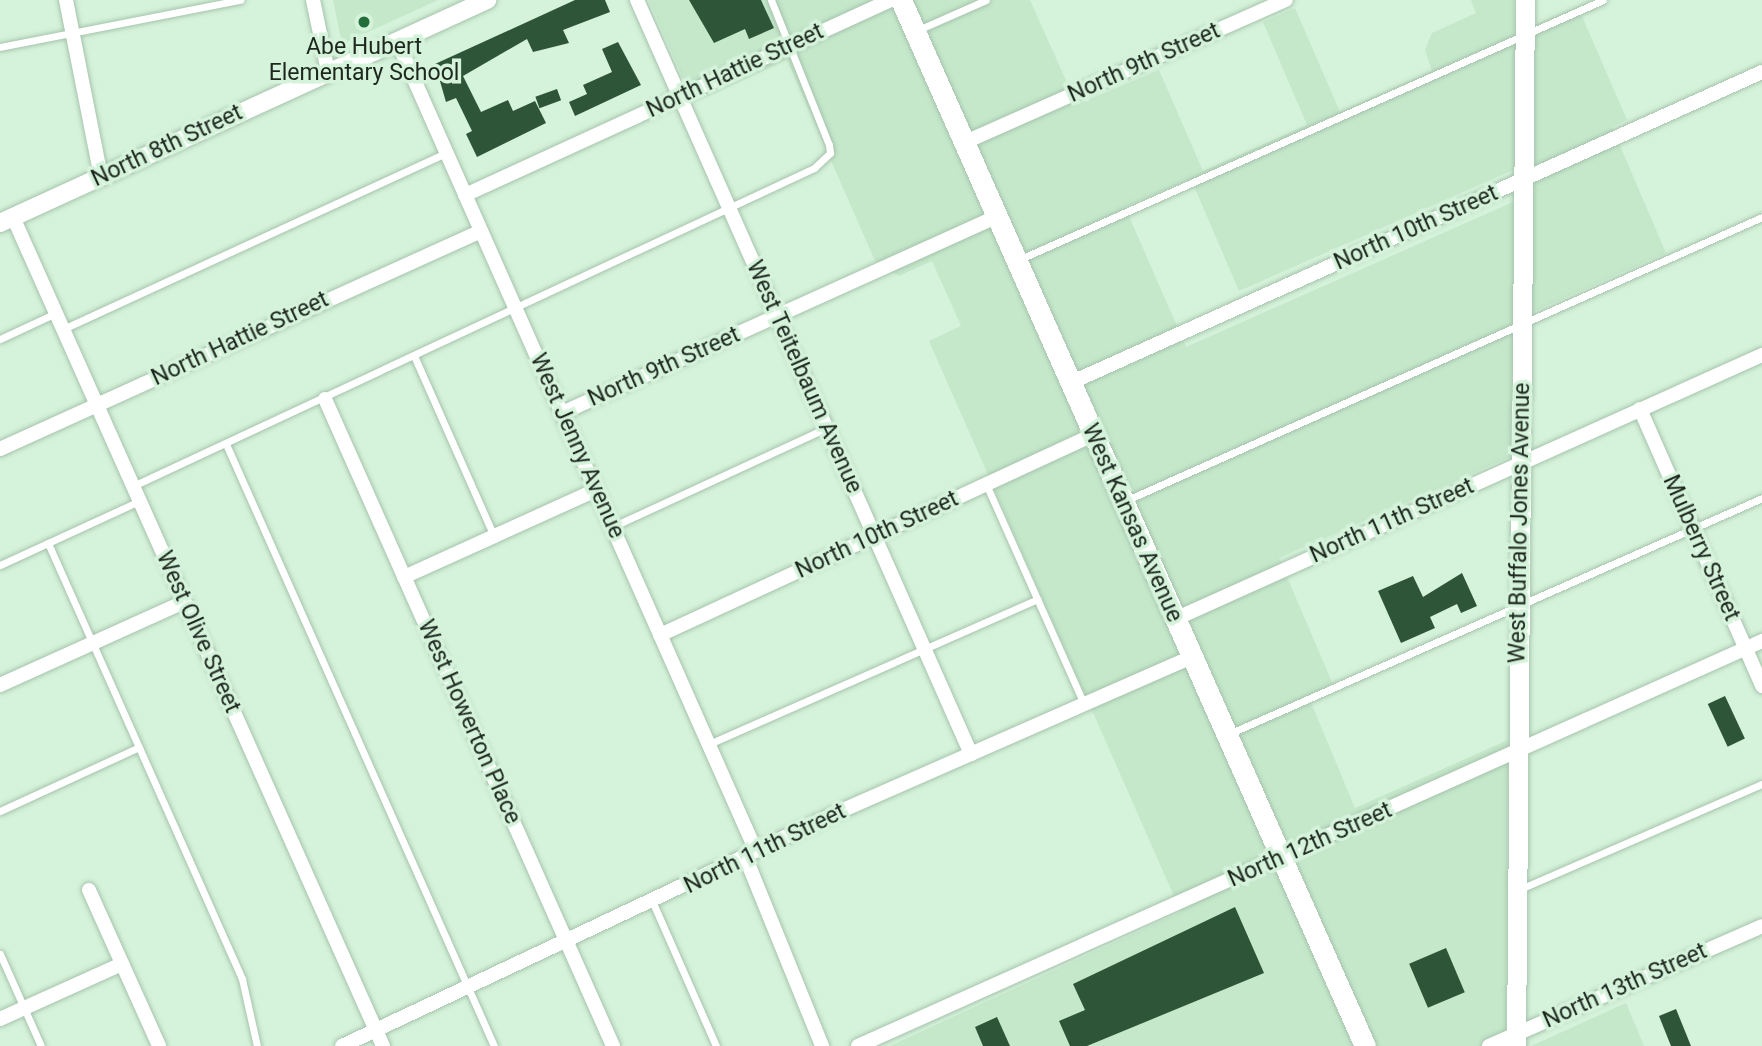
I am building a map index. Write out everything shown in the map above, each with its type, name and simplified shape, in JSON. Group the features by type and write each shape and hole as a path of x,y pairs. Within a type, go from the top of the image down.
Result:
{"main road":[{"name":"West Kansas Avenue","path":"901,0 1365,1046"},
{"name":"West Buffalo Jones Avenue","path":"1516,1040 1525,0"}],"street":[{"path":"66,0 102,177"},
{"path":"313,0 328,72"},
{"name":"North 8th Street","path":"7,220 486,0"},
{"name":"West Teitelbaum Avenue","path":"637,0 971,754"},
{"name":"North Hattie Street","path":"465,195 890,0"},
{"name":"North 9th Street","path":"963,143 1286,0"},
{"name":"West Jenny Avenue","path":"397,41 709,744 822,1046"},
{"name":"North 10th Street","path":"1070,383 1762,72"},
{"name":"North 9th Street","path":"562,413 996,217"},
{"name":"West Olive Street","path":"7,220 56,313 383,1046"},
{"name":"North Hattie Street","path":"0,449 481,230"},
{"name":"North 11th Street","path":"1175,619 1762,355"},
{"name":"West Howerton Place","path":"325,399 613,1046"},
{"name":"Mulberry Street","path":"1640,410 1762,686"},
{"name":"North 10th Street","path":"660,635 1093,435"},
{"path":"404,577 596,489"},
{"path":"0,685 184,602"},
{"name":"North 12th Street","path":"858,1046 1762,641"},
{"name":"North 11th Street","path":"342,1046 971,754 1191,657"},
{"path":"89,890 159,1046"},
{"name":"North 13th Street","path":"1489,1046 1516,1040 1762,926"},
{"path":"0,1019 122,964"}],"lane":[{"path":"0,47 240,0"},
{"path":"133,486 415,358 515,307 814,168 830,153 771,0"},
{"path":"915,32 986,0"},
{"path":"1015,261 1603,0"},
{"path":"63,329 447,152"},
{"path":"1124,501 1762,216"},
{"path":"0,339 56,313"},
{"path":"415,358 495,537"},
{"path":"612,527 826,428"},
{"path":"226,444 494,1046"},
{"path":"986,484 1084,704"},
{"path":"1227,735 1762,498"},
{"path":"0,565 140,501"},
{"path":"48,543 242,979 257,1046"},
{"path":"709,744 1037,599"},
{"path":"0,811 139,747"},
{"path":"1517,890 1762,784"},
{"path":"653,903 716,1046"},
{"path":"0,954 41,1046"}],"shaded area":[{"name":"Abe Hubert Elementary School","path":"333,0 438,0 342,44"},
{"path":"649,0 1030,0 1077,105 1159,70 1203,171 1307,125 1263,22 1295,8 1340,112 1432,71 1425,50 1432,33 1476,13 1471,0 1514,0 1515,34 1578,7 1627,120 1612,127 1666,253 1513,321 1512,456 1279,558 1334,687 1309,698 1355,808 1508,740 1506,1046 890,1046 1181,912 929,341 961,326 932,261 899,276 875,261 787,60 694,103","holes":["1513,170 1513,202 1186,347 1125,207 1191,179 1239,291"]},
{"path":"1626,1003 1644,1046 1531,1046"}],"building":[{"path":"575,0 605,0 610,12 563,30 569,43 533,52 527,39 463,76 481,112 508,100 513,111 535,101 546,123 477,157 466,134 472,131 456,98 446,102 435,64"},
{"path":"689,0 761,0 774,28 749,39 745,29 714,43"},
{"path":"618,42 641,85 575,116 569,102 587,94 583,85 612,72 602,49"},
{"path":"557,89 561,100 539,108 535,97"},
{"path":"1462,573 1477,606 1461,613 1457,604 1430,617 1435,628 1401,643 1378,591 1413,576 1423,597"},
{"path":"1725,696 1745,739 1728,747 1708,704"},
{"path":"1235,907 1264,973 1087,1046 1070,1046 1059,1021 1085,1010 1073,984"},
{"path":"1446,948 1465,992 1428,1008 1409,964"},
{"path":"1676,1009 1691,1046 1671,1046 1659,1016"},
{"path":"997,1017 1010,1046 983,1046 975,1027"}],"place":[{"name":"Abe Hubert Elementary School","path":"364,22"}]}
